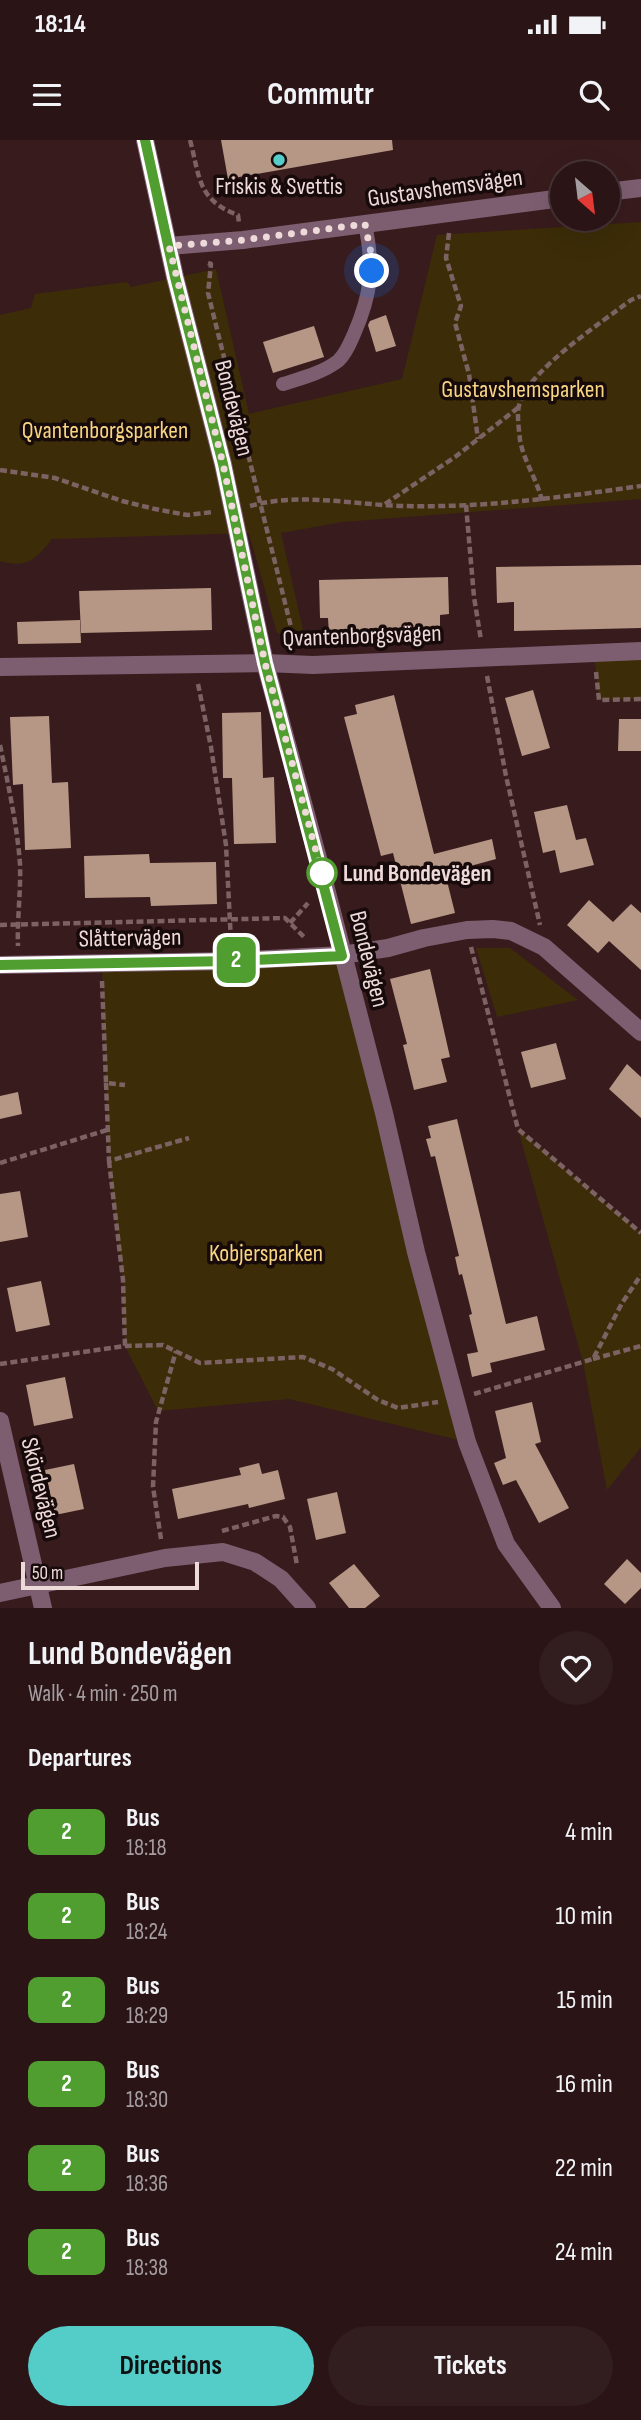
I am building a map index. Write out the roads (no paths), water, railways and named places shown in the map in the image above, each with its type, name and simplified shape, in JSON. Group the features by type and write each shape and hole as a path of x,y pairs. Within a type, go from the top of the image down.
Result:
{"street":[{"name":"Bondevägen","path":"145,140 233,510 265,663 384,1113 416,1252 455,1399 467,1442 506,1544 552,1608"},
{"path":"620,190 641,188"},
{"name":"Gustavshemsvägen","path":"169,246 243,240 550,199"},
{"name":"Qvantenborgsvägen","path":"0,667 300,664 641,651"},
{"name":"Slåttervägen","path":"0,965 232,961 342,956 467,930 511,930 544,947 641,1032"},
{"name":"Skördevägen","path":"0,1421 43,1608"},
{"path":"0,1593 165,1558 223,1552 255,1562 281,1579 307,1608"}],"lane":[{"path":"283,384 327,368 341,358 350,343 369,295 371,253 365,224"}],"place":[{"name":"Friskis & Svettis","path":"279,160"},
{"name":"Lund Bondevägen","path":"322,873"}],"park label":[{"name":"Gustavshemsparken","path":"523,389"},
{"name":"Qvantenborgsparken","path":"105,430"},
{"name":"Kobjersparken","path":"266,1253"}]}
